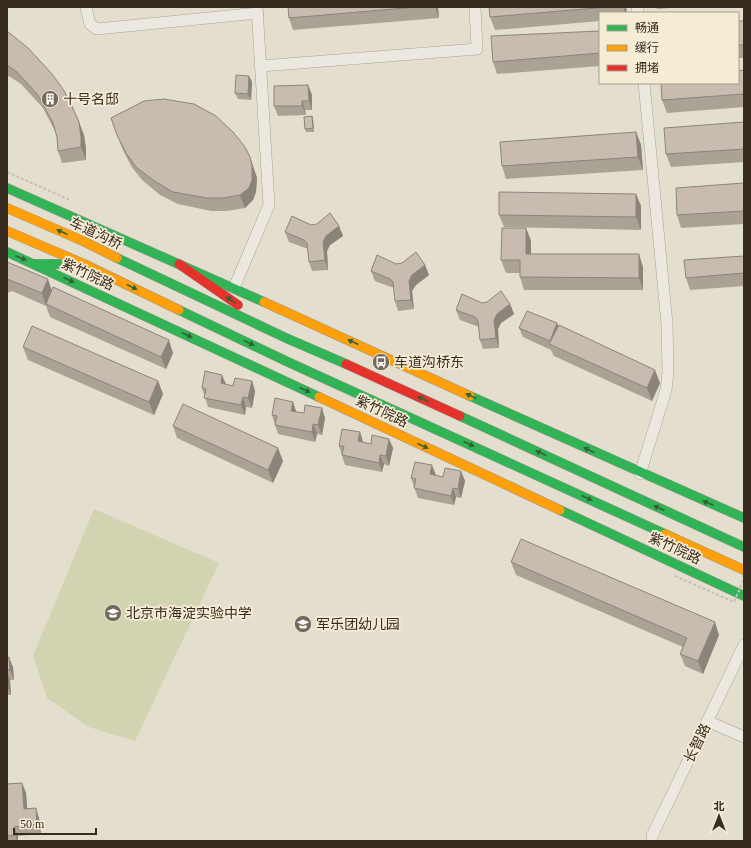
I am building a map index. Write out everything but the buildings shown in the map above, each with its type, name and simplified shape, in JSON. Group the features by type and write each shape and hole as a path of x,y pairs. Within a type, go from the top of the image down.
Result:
{"main road":[{"path":"7,188 234,288 640,474 744,518"},
{"name":"车道沟桥","path":"7,208 83,241 173,285"},
{"path":"7,231 84,264"},
{"name":"紫竹院路","path":"7,252 744,596"},
{"path":"34,264 84,264"},
{"name":"紫竹院路","path":"84,264 288,362 744,570"},
{"path":"179,264 286,338"},
{"name":"紫竹院路","path":"173,285 744,547"},
{"path":"732,542 744,543"}],"street":[{"path":"86,7 90,24 97,29 258,10 269,205 234,288"},
{"path":"261,66 477,49 475,7"},
{"path":"640,474 666,390 668,372 666,324 644,84"},
{"name":"长智路","path":"652,841 652,836 744,645"},
{"path":"707,721 744,737"}],"path":[{"path":"7,172 44,187"},
{"path":"676,576 734,602 744,579"}],"green space":[{"path":"94,509 219,563 135,741 89,727 47,698 33,656"}],"traffic: fast":[{"path":"7,188 264,302"},
{"path":"7,252 319,397"},
{"path":"117,258 286,338 346,364"},
{"path":"34,264 76,264"},
{"path":"179,310 288,362 665,534"},
{"path":"470,396 744,518"},
{"path":"460,416 744,547"},
{"path":"560,510 744,596"}],"traffic: slow":[{"path":"7,208 83,241 117,258"},
{"path":"7,231 84,264 179,310"},
{"path":"264,302 470,396"},
{"path":"319,397 560,510"},
{"path":"665,534 744,570"}],"traffic: jam":[{"path":"179,264 238,305"},
{"path":"346,364 460,416"}],"place":[{"name":"十号名邸","path":"50,99"},
{"name":"车道沟桥东","path":"381,362"},
{"name":"北京市海淀实验中学","path":"113,613"},
{"name":"军乐团幼儿园","path":"303,624"}]}
